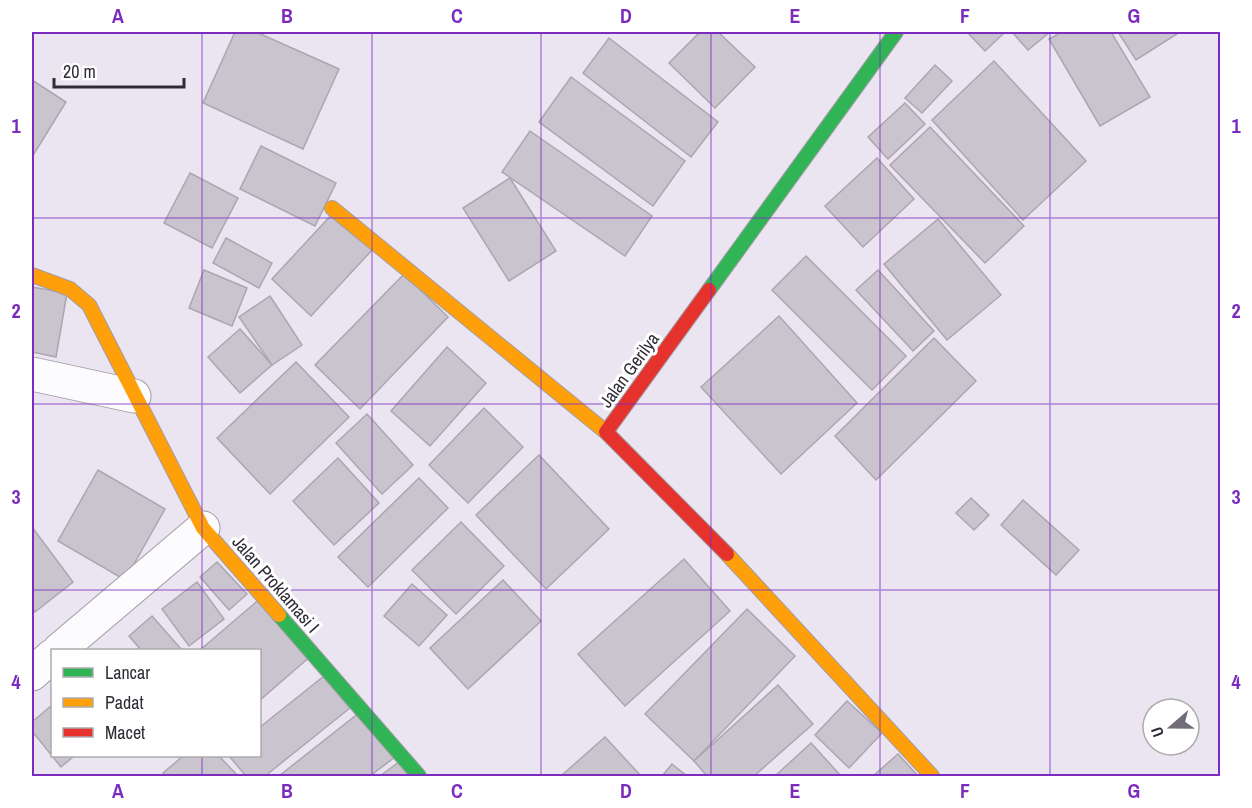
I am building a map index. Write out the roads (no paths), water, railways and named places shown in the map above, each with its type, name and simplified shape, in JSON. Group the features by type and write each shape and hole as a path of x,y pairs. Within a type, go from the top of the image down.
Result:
{"street":[{"name":"Jalan Gerilya","path":"896,32 606,432 765,592 932,777"},
{"path":"332,208 606,432"},
{"name":"Jalan Proklamasi I","path":"32,275 62,284 76,292 89,305 203,528 419,777"},
{"path":"32,374 134,396"},
{"path":"61,649 203,528"},
{"path":"32,674 51,657"}]}
